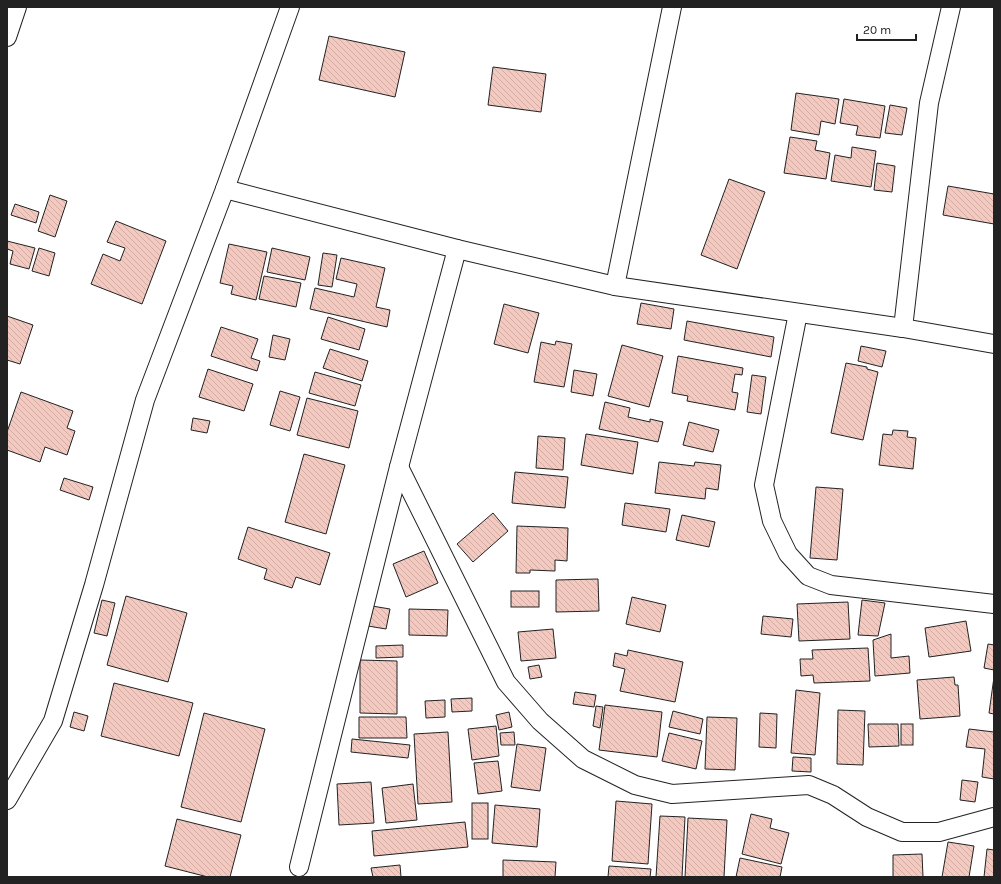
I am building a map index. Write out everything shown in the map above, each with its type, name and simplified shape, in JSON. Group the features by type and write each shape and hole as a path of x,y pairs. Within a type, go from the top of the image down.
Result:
{"street":[{"path":"7,37 17,7"},
{"path":"7,800 52,720 94,585 145,400 225,188 290,7"},
{"path":"615,286 672,7"},
{"path":"903,328 929,103 950,7"},
{"path":"225,188 457,249 615,286 903,328 994,344"},
{"path":"299,867 399,467 457,249"},
{"path":"798,313 764,485 772,522 788,554 808,576 831,585 994,604"},
{"path":"399,467 506,682 540,721 583,759 635,785 672,794 809,785 834,795 867,817 902,832 939,832 994,817"}],"building":[{"path":"329,36 405,52 395,97 319,80"},
{"path":"493,67 546,74 541,112 488,105"},
{"path":"796,93 839,99 835,124 821,121 819,135 791,130"},
{"path":"844,99 885,106 880,138 856,135 858,126 840,123"},
{"path":"890,105 907,108 902,135 885,133"},
{"path":"790,137 817,141 815,150 830,153 826,179 784,173"},
{"path":"852,147 876,151 871,187 831,181 835,155 851,158"},
{"path":"877,163 895,166 892,192 874,190"},
{"path":"729,179 765,192 737,269 701,255"},
{"path":"948,186 994,194 994,224 943,215"},
{"path":"50,195 67,201 55,237 38,231"},
{"path":"15,204 39,212 36,223 11,215"},
{"path":"116,221 166,241 142,304 91,284 103,254 120,261 125,248 107,242"},
{"path":"7,241 35,248 29,269 10,264 13,251 7,249"},
{"path":"229,244 267,252 256,300 231,294 233,286 220,283"},
{"path":"39,248 55,253 49,276 32,271"},
{"path":"272,248 310,257 305,280 267,272"},
{"path":"323,253 337,255 332,287 318,285"},
{"path":"341,258 385,268 376,307 390,310 387,327 310,309 315,288 354,297 357,284 336,279"},
{"path":"264,276 301,283 296,307 259,299"},
{"path":"641,303 674,309 671,329 637,324"},
{"path":"504,304 539,313 528,353 494,344"},
{"path":"7,316 33,325 20,364 7,360"},
{"path":"328,317 365,329 359,350 321,339"},
{"path":"687,321 774,337 771,357 684,340"},
{"path":"221,327 258,339 251,358 260,361 257,371 211,356"},
{"path":"273,335 290,339 285,360 269,357"},
{"path":"556,341 572,344 564,387 534,382 541,342 555,345"},
{"path":"622,345 663,356 649,407 608,396"},
{"path":"861,346 886,351 882,367 858,361"},
{"path":"330,349 368,361 362,381 323,368"},
{"path":"678,356 743,368 742,375 735,374 732,392 738,393 735,410 687,401 688,396 672,393"},
{"path":"846,363 867,367 867,369 878,372 863,440 831,433"},
{"path":"208,369 253,384 244,411 199,397"},
{"path":"574,370 597,374 593,396 571,392"},
{"path":"315,372 361,385 355,406 309,393"},
{"path":"752,375 766,377 761,414 747,412"},
{"path":"280,391 300,397 290,431 270,425"},
{"path":"21,392 73,411 67,428 75,431 67,455 45,447 40,462 7,450 7,432"},
{"path":"307,398 358,411 349,448 297,435"},
{"path":"605,402 630,408 628,417 650,422 650,419 663,422 658,442 599,429"},
{"path":"193,418 210,421 207,433 191,430"},
{"path":"689,422 719,430 713,452 683,445"},
{"path":"893,430 908,431 907,437 916,438 913,469 879,465 883,434 892,435"},
{"path":"586,434 638,442 633,474 581,465"},
{"path":"538,436 565,438 563,470 536,468"},
{"path":"304,454 345,465 326,534 285,522"},
{"path":"659,462 694,466 695,462 721,465 718,490 706,488 705,499 655,493"},
{"path":"515,472 568,477 565,508 512,503"},
{"path":"64,478 93,487 89,500 60,490"},
{"path":"816,487 843,489 837,560 810,558"},
{"path":"625,503 670,509 666,532 622,525"},
{"path":"493,513 508,531 473,562 457,544"},
{"path":"682,515 715,522 709,547 676,540"},
{"path":"517,526 568,528 567,561 555,560 555,571 530,570 530,573 516,573"},
{"path":"248,527 330,553 320,585 296,577 292,588 264,579 267,569 238,559"},
{"path":"424,551 438,583 406,597 393,564"},
{"path":"598,579 599,611 556,612 556,580"},
{"path":"511,591 539,591 539,607 511,607"},
{"path":"126,596 187,613 168,682 107,665"},
{"path":"632,597 666,605 660,632 626,624"},
{"path":"102,600 115,603 107,636 94,633"},
{"path":"862,600 885,603 878,636 858,635"},
{"path":"848,602 850,639 799,641 797,604"},
{"path":"372,606 390,609 386,629 368,626"},
{"path":"409,609 448,610 447,636 409,635"},
{"path":"763,616 793,619 791,637 761,634"},
{"path":"966,621 971,651 929,657 925,628"},
{"path":"553,629 556,658 521,661 518,632"},
{"path":"891,634 891,658 909,656 910,673 875,676 873,640"},
{"path":"988,644 994,645 994,670 984,668"},
{"path":"403,645 403,657 376,658 376,646"},
{"path":"868,648 870,681 814,683 813,675 801,676 800,659 813,659 812,650"},
{"path":"628,650 683,662 675,702 620,691 625,669 613,666 615,653 627,656"},
{"path":"360,660 397,661 397,714 360,713"},
{"path":"539,665 542,677 530,679 528,667"},
{"path":"954,677 955,685 958,685 960,716 920,719 917,680"},
{"path":"994,677 994,714 989,713"},
{"path":"114,683 193,703 179,756 101,736"},
{"path":"796,690 820,693 815,755 791,753"},
{"path":"575,692 596,695 594,707 573,704"},
{"path":"472,698 472,711 452,712 451,699"},
{"path":"445,700 445,717 426,718 425,701"},
{"path":"605,705 662,712 657,757 599,750"},
{"path":"596,706 603,707 600,728 593,726"},
{"path":"838,710 865,711 863,765 837,764"},
{"path":"673,711 703,719 700,734 669,727"},
{"path":"74,712 88,716 84,731 70,727"},
{"path":"509,712 512,727 499,730 496,715"},
{"path":"204,713 265,729 241,822 181,807"},
{"path":"760,713 777,714 776,748 759,747"},
{"path":"359,717 406,717 407,738 359,738"},
{"path":"707,717 737,718 735,770 705,769"},
{"path":"868,724 898,724 899,746 869,747"},
{"path":"901,724 913,724 913,745 901,745"},
{"path":"496,726 499,756 472,760 468,729"},
{"path":"969,729 994,732 994,779 982,777 985,749 966,747"},
{"path":"448,732 452,802 418,804 414,734"},
{"path":"514,732 515,745 501,745 500,733"},
{"path":"669,733 702,741 696,769 662,761"},
{"path":"352,739 410,745 408,758 351,752"},
{"path":"517,744 546,748 540,791 511,787"},
{"path":"793,757 811,758 811,772 792,771"},
{"path":"498,761 502,791 478,794 474,763"},
{"path":"962,780 978,782 975,802 960,800"},
{"path":"371,782 374,823 339,825 337,784"},
{"path":"413,784 417,820 386,823 382,788"},
{"path":"616,801 652,804 648,864 612,861"},
{"path":"472,803 488,803 488,839 472,839"},
{"path":"495,805 540,809 537,847 492,843"},
{"path":"751,814 772,819 770,828 789,833 781,864 742,854"},
{"path":"660,816 685,817 682,877 656,877"},
{"path":"688,818 727,820 724,877 685,877"},
{"path":"177,819 241,835 230,877 208,877 165,866"},
{"path":"465,822 468,847 374,856 372,831"},
{"path":"948,842 974,846 969,877 942,877"},
{"path":"987,849 994,850 994,877 984,877"},
{"path":"922,854 923,877 893,877 893,855"},
{"path":"740,858 782,867 780,877 736,877"},
{"path":"503,860 556,862 555,877 503,877"},
{"path":"400,865 401,877 373,877 371,868"},
{"path":"609,866 651,869 650,877 608,877"}]}
